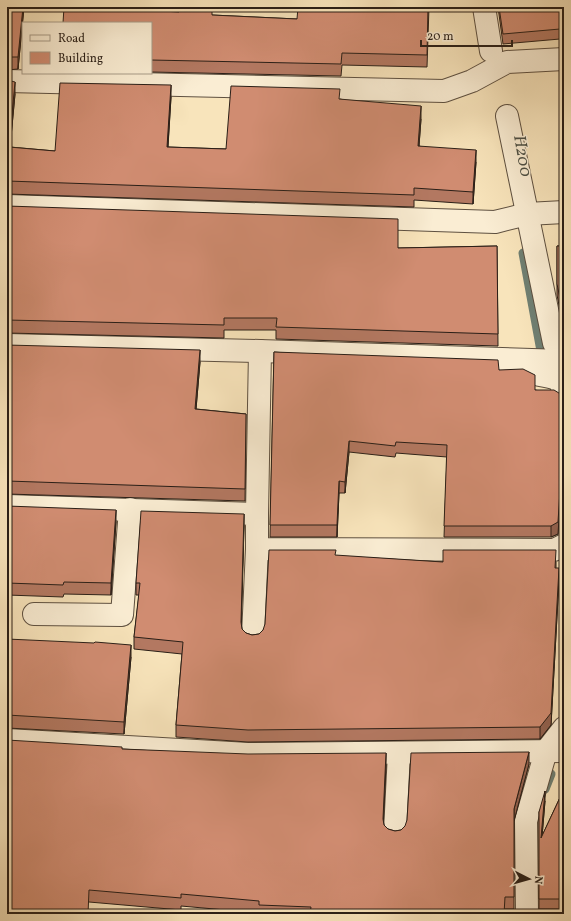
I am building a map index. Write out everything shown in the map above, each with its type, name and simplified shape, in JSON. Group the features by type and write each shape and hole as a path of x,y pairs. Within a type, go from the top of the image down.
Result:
{"street":[{"path":"484,7 491,51"},
{"path":"7,80 444,91 472,81 508,62 564,59"},
{"path":"7,345 260,350 522,360 559,352 526,214 508,116"},
{"path":"7,206 495,222 526,214 564,212"},
{"path":"253,635 257,549 260,350"},
{"path":"522,360 528,370 536,375 552,376 560,381 564,394"},
{"path":"7,506 257,514"},
{"path":"34,614 122,615 130,509"},
{"path":"257,549 554,550 564,545"},
{"path":"527,914 526,821 564,728"},
{"path":"7,740 248,754 555,751"},
{"path":"395,832 399,753"}],"building":[{"path":"7,7 23,7 18,57 7,57"},
{"path":"64,7 130,7 130,9 179,12 179,7 212,7 212,15 297,19 298,7 428,7 427,55 342,53 341,64 152,60 152,22 63,22"},
{"path":"499,7 564,7 564,37 560,36 560,29 503,34"},
{"path":"562,61 564,61 564,100"},
{"path":"7,80 15,82 9,147 55,151 60,83 171,85 167,147 226,149 231,86 340,89 339,99 421,106 418,146 476,150 473,192 414,188 414,195 7,181"},
{"path":"7,206 398,219 398,248 497,246 498,334 276,327 277,318 224,318 224,325 7,320"},
{"path":"557,246 564,246 564,318 557,284"},
{"path":"7,345 200,350 195,409 246,414 245,489 7,481"},
{"path":"274,352 498,360 499,370 523,369 535,375 535,390 554,390 564,395 564,428 558,522 551,526 444,526 447,445 396,442 395,446 349,441 345,482 339,481 337,525 270,525"},
{"path":"7,506 116,510 111,583 64,582 63,585 7,583"},
{"path":"141,511 244,514 241,622 242,629 246,633 252,635 259,634 263,630 265,624 269,550 336,550 335,555 443,562 443,550 556,550 555,568 559,568 551,713 540,727 248,730 176,725 183,642 134,637 140,583 136,583"},
{"path":"7,639 95,642 131,645 124,722 7,715"},
{"path":"7,740 122,747 122,749 248,754 386,753 383,819 384,825 388,829 395,831 401,830 405,826 407,820 411,753 529,752 514,809 514,897 505,897 504,914 310,914 311,907 259,905 259,901 181,894 181,898 89,890 88,914 7,914"},
{"path":"564,789 564,899 539,899 539,812 545,791 541,838"}],"waterway":[{"name":"H200","path":"523,253 541,351"},
{"name":"H200","path":"560,459 564,483"},
{"name":"H200","path":"545,789 551,774"}]}
